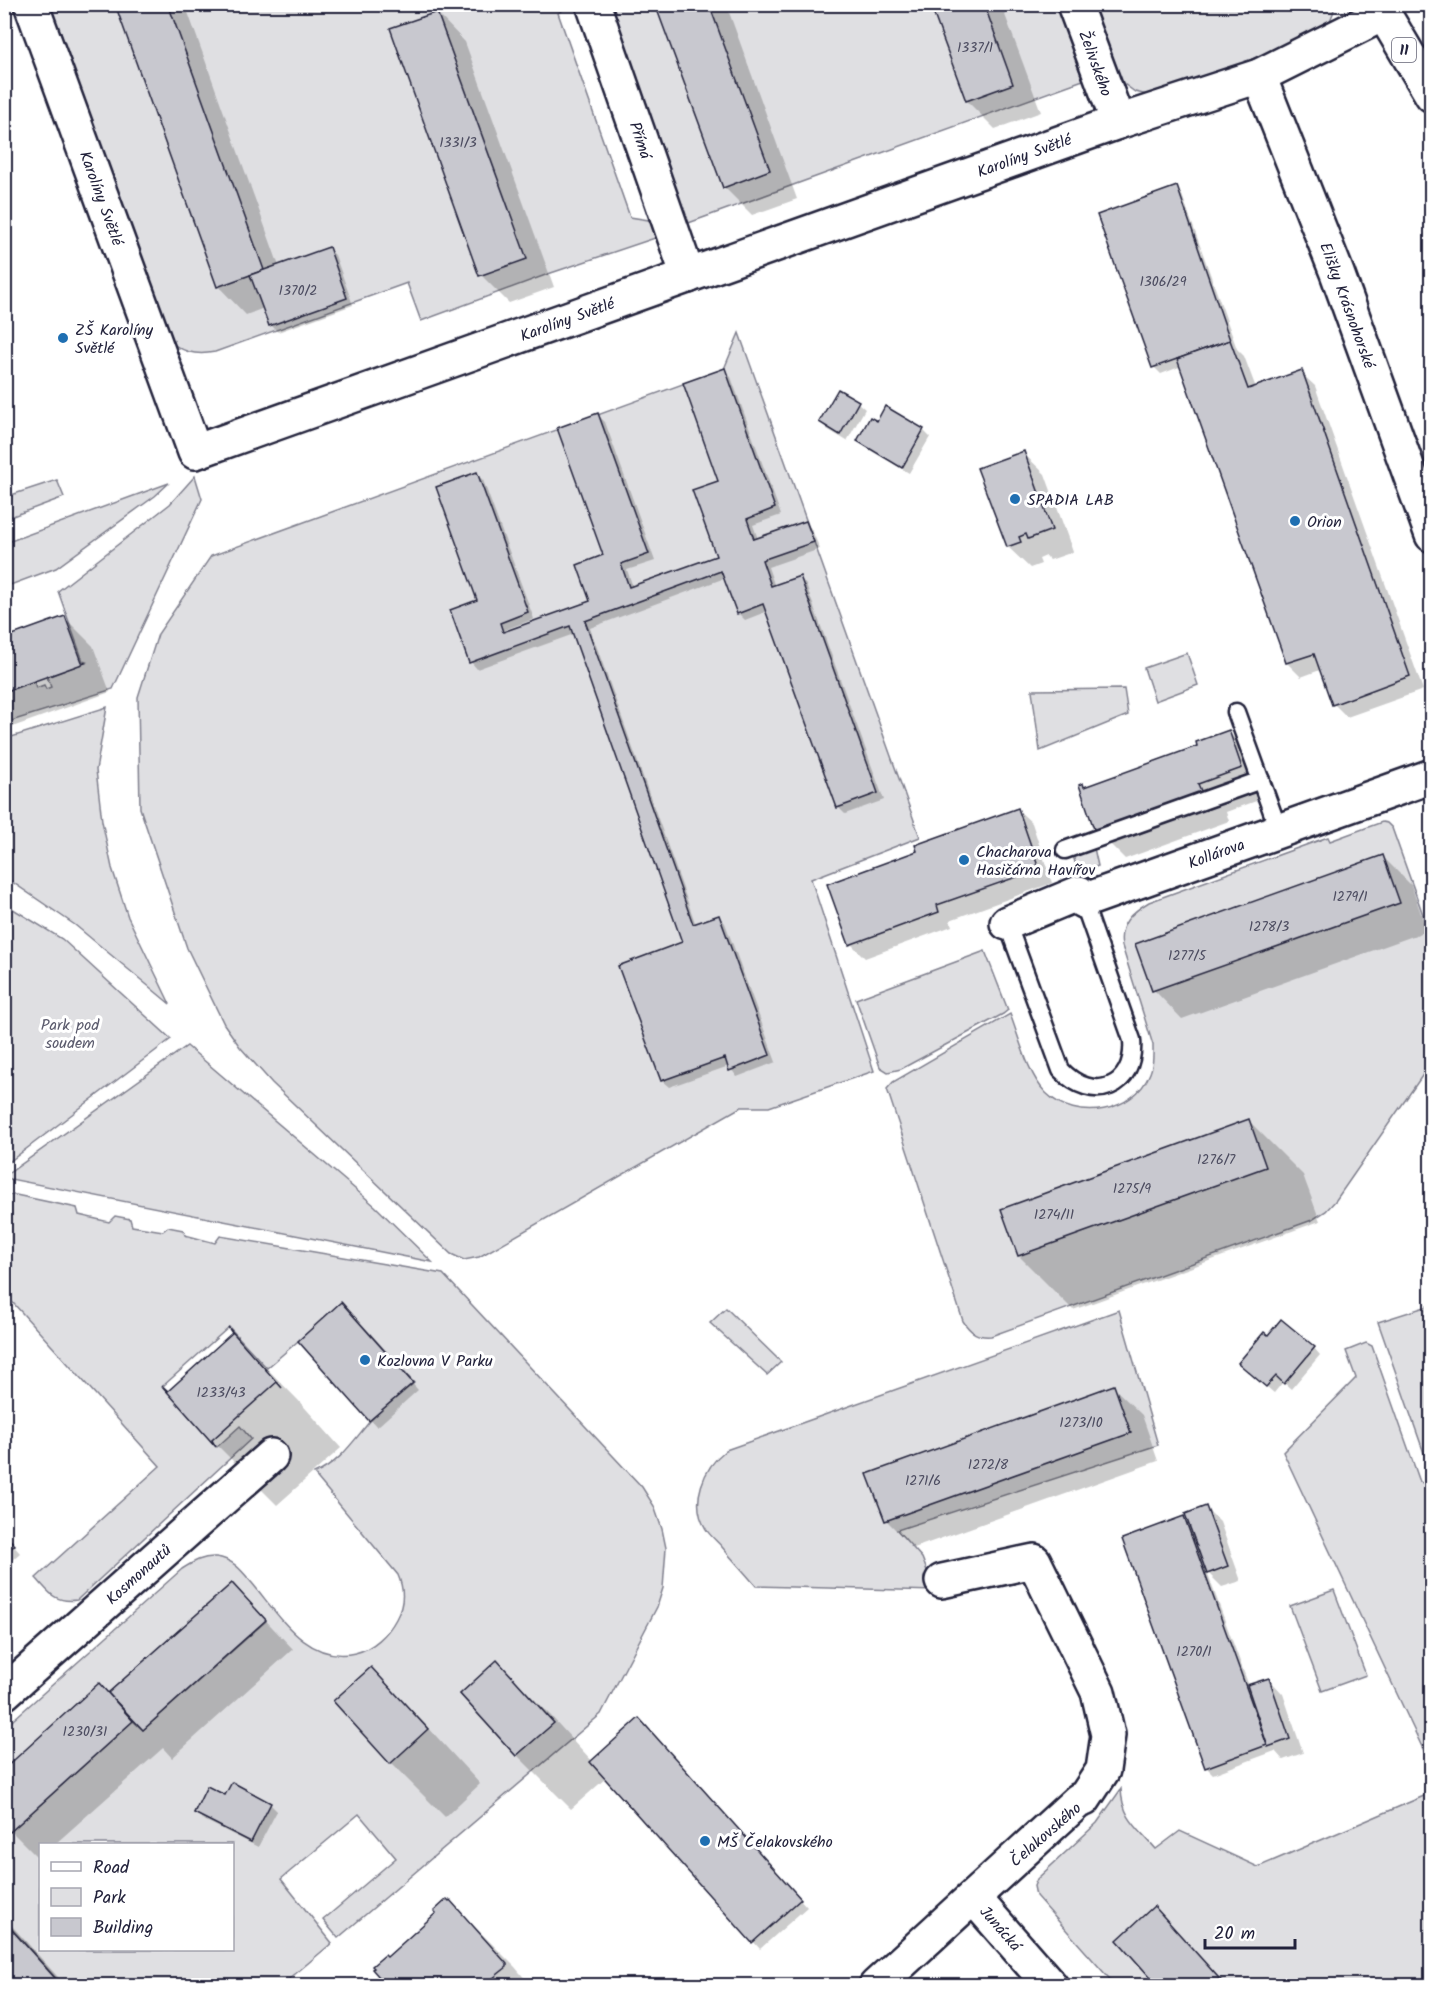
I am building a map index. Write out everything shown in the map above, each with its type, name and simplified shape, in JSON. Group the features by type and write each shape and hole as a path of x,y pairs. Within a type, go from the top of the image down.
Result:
{"street":[{"name":"Karolíny Světlé","path":"31,4 195,452 1118,122 1259,76 1380,9"},
{"name":"Přímá","path":"593,4 688,276"},
{"name":"Želivského","path":"1074,4 1118,122"},
{"name":"11","path":"1380,9 1431,95"},
{"name":"Elišky Krásnohorské","path":"1259,76 1337,273 1431,536"},
{"name":"Kollárova","path":"1007,923 1079,893 1083,901 1431,776"},
{"name":"Kosmonautů","path":"4,1693 271,1456"},
{"name":"Čelakovského","path":"876,1986 1079,1800 1084,1799 1103,1770 1108,1736 1098,1692 1034,1561 942,1581"},
{"name":"Junácká","path":"974,1898 1051,1986"}],"lane":[{"path":"1236,712 1279,831"},
{"path":"1065,850 1261,780"},
{"path":"1007,923 1061,1070 1071,1080 1082,1086 1093,1089 1107,1088 1120,1080 1129,1069 1133,1054 1132,1040 1083,901"}],"green space":[{"path":"43,5 570,5 558,13 630,217 661,222 664,235 551,273 421,321 407,283 215,352 195,353 183,350 166,338"},
{"path":"601,5 1056,5 1083,80 683,225"},
{"path":"1085,5 1335,5 1330,22 1320,36 1156,97 1135,92 1120,81"},
{"path":"739,333 920,837 811,879 874,1071 769,1107 741,1107 479,1257 464,1260 451,1254 272,1083 240,1047 224,1024 187,948 140,808 138,697 158,634 211,556 724,369"},
{"path":"195,476 202,499 113,689 5,723 5,692 34,681 36,688 44,685 46,689 51,687 47,677 86,662 83,661 58,591 170,504"},
{"path":"57,480 64,497 5,519 5,497"},
{"path":"169,483 155,496 56,568 5,587 5,543"},
{"path":"1187,653 1198,685 1155,701 1144,668"},
{"path":"1124,689 1128,715 1040,751 1032,690"},
{"path":"107,707 96,770 102,821 112,868 128,917 170,1004 75,925 5,877 5,739"},
{"path":"1261,785 1258,790 1094,848 1098,866 1078,873 1072,852"},
{"path":"1382,822 1392,828 1431,937 1431,1063 1336,1200 1326,1211 1312,1220 991,1336 978,1335 969,1329 963,1321 887,1089 893,1082 1010,1014 1029,1066 1046,1093 1058,1102 1073,1108 1104,1109 1118,1105 1132,1097 1142,1087 1150,1073 1153,1059 1153,1045 1122,946 1122,931 1128,919 1149,902 1328,837 1330,841"},
{"name":"Park pod soudem","path":"5,904 62,939 171,1039 5,1165"},
{"path":"985,951 1008,1010 901,1069 888,1072 880,1067 856,999"},
{"path":"187,1046 375,1206 432,1262 5,1178"},
{"path":"5,1195 16,1195 77,1208 79,1215 109,1222 115,1216 130,1219 132,1226 163,1231 168,1227 183,1230 185,1235 215,1243 220,1236 443,1274 642,1487 654,1506 662,1529 666,1548 663,1588 657,1607 601,1714 338,1938 323,1920 396,1858 359,1814 281,1879 332,1943 282,1985 62,1985 5,1921 5,1826 10,1832 133,1721 143,1730 266,1621 232,1583 108,1693 99,1684 5,1769 4,1728 182,1569 207,1557 222,1558 237,1566 296,1634 308,1644 322,1651 338,1654 355,1653 379,1640 393,1625 401,1608 402,1591 398,1575 314,1474 339,1458 371,1420 414,1383 342,1303 267,1368 229,1327 163,1386 217,1447 240,1426 251,1439 77,1600 63,1600 53,1596 36,1578 160,1466 5,1294","holes":["497,1661 553,1723 516,1756 460,1694","233,1783 270,1803 251,1842 194,1813 207,1787 225,1795"]},
{"path":"1431,1305 1432,1318 1431,1473 1378,1322"},
{"path":"726,1308 781,1362 767,1375 710,1323"},
{"path":"1119,1310 1158,1445 897,1530 922,1558 935,1591 756,1586 706,1529 699,1508 701,1486 711,1466 726,1450"},
{"path":"1366,1343 1372,1346 1420,1482 1431,1486 1431,1766 1283,1452 1356,1378 1346,1351"},
{"path":"1334,1590 1366,1675 1322,1691 1290,1606"},
{"path":"1121,1789 1124,1808 1128,1815 1156,1849 1180,1831 1258,1867 1431,1793 1431,1985 1115,1985 1036,1896 1034,1886 1037,1879 1097,1823"}],"building":[{"path":"115,4 168,4 264,270 217,287"},
{"path":"655,4 709,4 770,170 723,188"},
{"path":"930,4 984,4 1013,84 966,101"},
{"path":"437,12 527,259 479,276 390,28"},
{"path":"1177,186 1230,340 1152,368 1097,215"},
{"path":"329,247 347,298 269,326 250,275"},
{"name":"Orion","path":"1230,340 1248,389 1302,370 1410,676 1332,705 1314,654 1286,663 1177,359"},
{"path":"725,368 775,508 747,519 754,539 806,521 814,542 762,560 771,586 800,576 878,793 837,808 763,604 737,614 721,571 585,621 693,924 719,915 770,1055 729,1071 725,1058 661,1081 618,966 682,942 570,626 469,663 450,610 477,600 436,487 477,472 528,612 500,623 503,632 590,601 577,565 603,555 557,428 598,413 649,554 621,564 629,587 716,556 692,490 718,481 683,383"},
{"path":"838,389 859,401 840,435 819,422"},
{"path":"885,406 924,429 902,468 857,441 870,417 877,421"},
{"name":"SPADIA LAB","path":"1024,451 1052,530 1028,539 1026,534 1019,537 1021,542 1007,547 977,468"},
{"path":"65,616 82,662 85,663 4,692 4,638"},
{"path":"1229,730 1242,768 1198,784 1202,793 1095,832 1079,785 1083,783 1084,787 1197,746 1196,742"},
{"path":"1018,808 1039,869 937,905 939,912 849,945 827,884 917,851 915,845"},
{"path":"1383,855 1400,903 1152,991 1135,944"},
{"path":"1249,1119 1266,1167 1018,1256 1001,1209"},
{"path":"341,1302 413,1383 369,1421 298,1341"},
{"path":"1281,1319 1315,1347 1284,1384 1276,1376 1266,1387 1238,1363 1264,1332 1268,1335"},
{"path":"228,1327 277,1382 212,1440 216,1447 162,1386 168,1391 232,1333"},
{"path":"1114,1385 1131,1433 885,1521 867,1474"},
{"path":"1206,1506 1228,1566 1207,1574 1185,1514"},
{"path":"1184,1516 1267,1745 1205,1768 1122,1539"},
{"path":"4,1534 15,1545 4,1554"},
{"path":"232,1583 266,1620 143,1730 108,1693"},
{"path":"497,1660 554,1723 516,1756 460,1694"},
{"path":"371,1667 428,1729 390,1764 333,1701"},
{"path":"1269,1678 1290,1739 1268,1747 1247,1685"},
{"path":"99,1683 133,1721 10,1832 4,1826 4,1769"},
{"name":"MŠ Čelakovského","path":"639,1718 801,1899 752,1943 590,1762"},
{"path":"232,1782 271,1803 251,1842 194,1813 207,1786 225,1795"},
{"path":"447,1899 507,1964 507,1967 483,1986 387,1986 372,1966 385,1955 387,1957 436,1913 434,1911"},
{"path":"1154,1906 1226,1986 1158,1986 1117,1940"},
{"path":"4,1921 62,1986 4,1986"}],"place":[{"name":"ZŠ Karolíny Světlé","path":"63,338"},
{"name":"SPADIA LAB","path":"1015,499"},
{"name":"Orion","path":"1295,521"},
{"name":"Chacharova Hasičárna Havířov","path":"964,860"},
{"name":"Kozlovna V Parku","path":"365,1360"},
{"name":"MŠ Čelakovského","path":"705,1841"}]}
